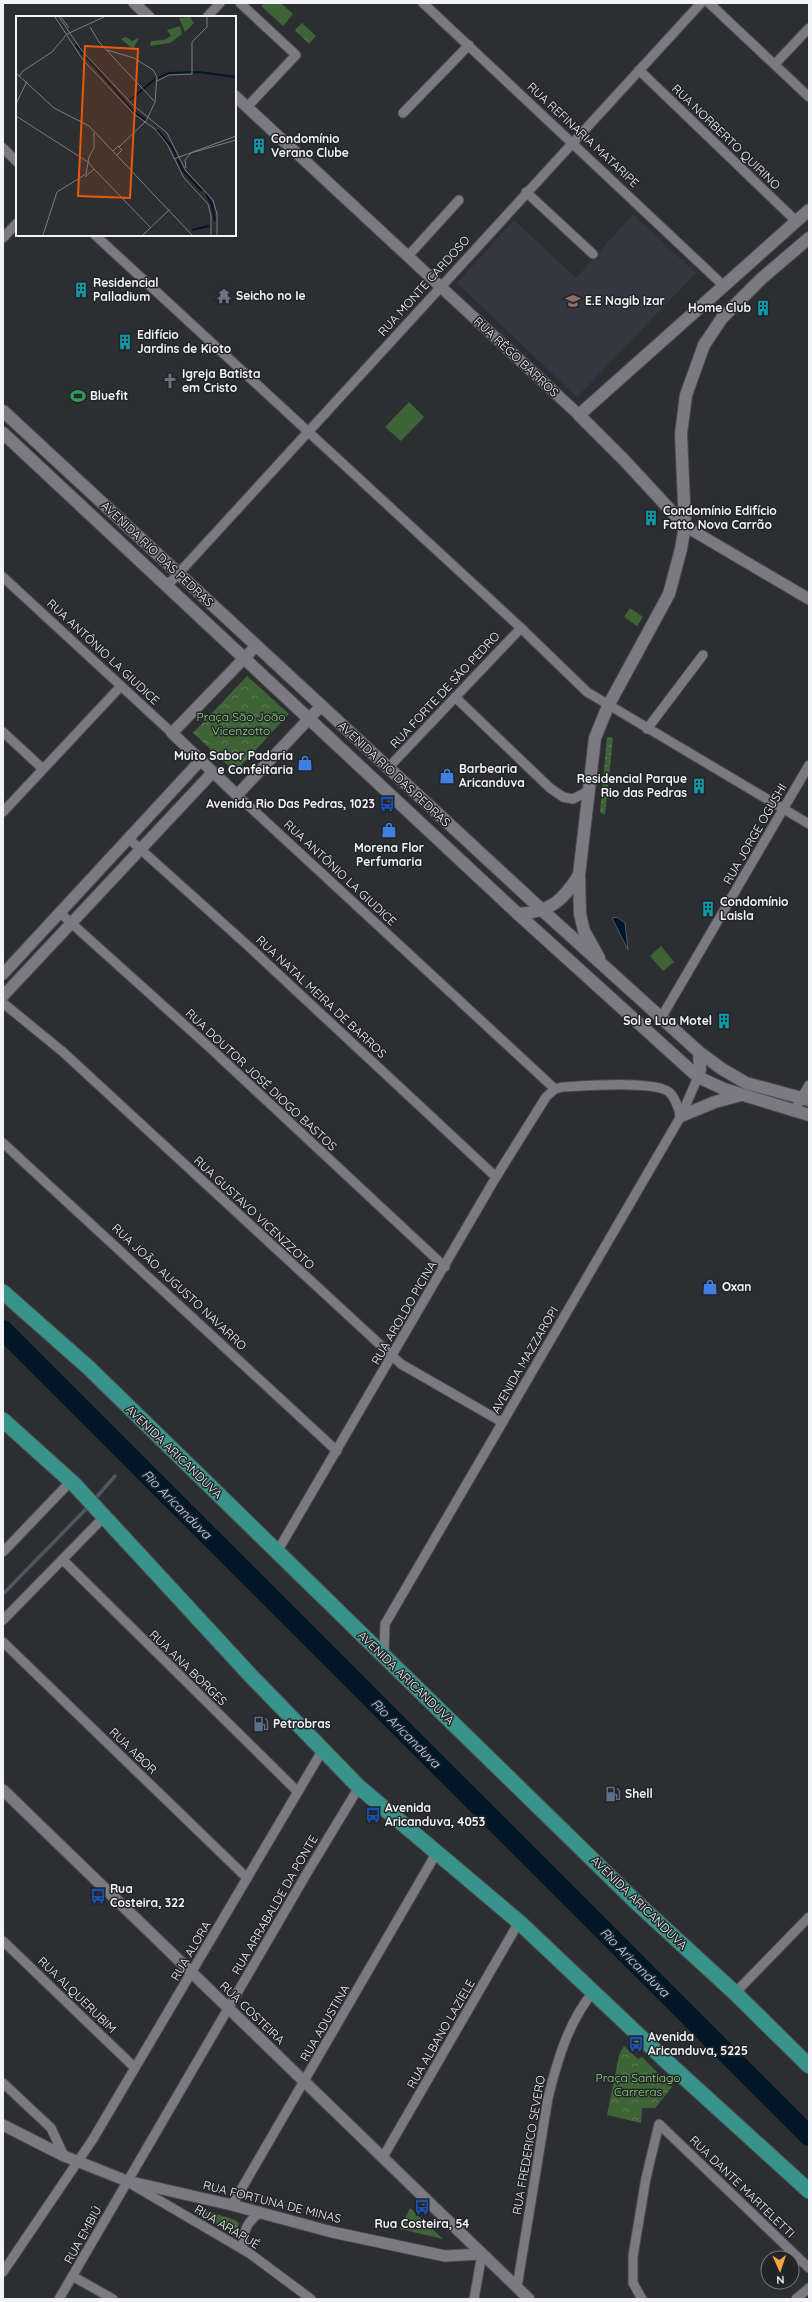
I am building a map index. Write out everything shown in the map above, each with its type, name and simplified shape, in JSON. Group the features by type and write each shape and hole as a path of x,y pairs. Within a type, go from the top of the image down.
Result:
{"highway":[{"name":"AVENIDA ARICANDUVA","path":"3,1292 88,1368 636,1903 735,1993 809,2066"},
{"path":"3,1420 72,1482 322,1751 359,1787 519,1922 594,1991 665,2060 809,2191"}],"main road":[{"path":"579,416 809,210"},
{"path":"604,966 584,931 580,914 579,875 595,738 608,706 668,594 685,526 682,421 686,395 704,345 722,318 735,303 809,238"},
{"name":"AVENIDA RIO DAS PEDRAS","path":"3,411 542,910 699,1052 731,1075 746,1082 806,1099"},
{"name":"RUA RÊGO BARROS","path":"579,416 625,461 685,526"},
{"name":"AVENIDA RIO DAS PEDRAS","path":"3,433 310,718 518,914 698,1077 741,1095 809,1116"},
{"path":"518,914 542,910 562,899 579,875"},
{"path":"698,1077 700,1069 699,1052"},
{"path":"681,1116 715,1102 741,1095"}],"street":[{"path":"134,3 148,16"},
{"path":"208,16 220,3"},
{"path":"240,3 296,54 247,107"},
{"name":"RUA REFINARIA MATARIPE","path":"424,3 724,286"},
{"name":"RUA MONTE CARDOSO","path":"167,586 177,573 700,3"},
{"path":"709,3 809,97"},
{"path":"775,64 809,28"},
{"path":"403,113 469,45"},
{"name":"RUA NORBERTO QUIRINO","path":"640,70 796,221"},
{"name":"RUA RÊGO BARROS","path":"236,97 579,416"},
{"path":"3,148 16,161"},
{"path":"526,192 593,254"},
{"path":"408,256 459,200"},
{"path":"3,238 16,224"},
{"path":"96,236 521,628 587,692 608,706 809,824"},
{"name":"RUA RÊGO BARROS","path":"685,526 809,599"},
{"name":"RUA ANTÔNIO LA GIUDICE","path":"3,577 172,733 212,773 555,1089"},
{"name":"RUA FORTE DE SÃO PEDRO","path":"388,768 521,628"},
{"path":"172,733 256,646"},
{"path":"647,729 703,655"},
{"path":"3,812 121,686"},
{"path":"455,697 550,788 563,797 573,799 590,790"},
{"path":"237,795 321,706"},
{"path":"3,732 43,769"},
{"path":"3,974 200,761"},
{"name":"RUA JORGE OGUSHI","path":"661,1018 809,765"},
{"path":"3,996 140,848 212,773"},
{"name":"RUA NATAL MEIRA DE BARROS","path":"128,838 496,1177"},
{"name":"RUA DOUTOR JOSÉ DIOGO BASTOS","path":"59,912 445,1267"},
{"name":"RUA GUSTAVO VICENZZOTO","path":"3,1003 63,1052 392,1357 401,1364 502,1422"},
{"name":"AVENIDA MAZZAROPI","path":"384,1657 383,1634 385,1624 681,1116 698,1077"},
{"path":"555,1089 562,1087 653,1085 670,1092 676,1102 681,1116"},
{"path":"794,1111 806,1099 809,1086"},
{"name":"RUA AROLDO PICINA","path":"277,1552 445,1267 496,1177 546,1097 555,1089"},
{"name":"RUA JOÃO AUGUSTO NAVARRO","path":"3,1143 337,1451"},
{"path":"3,1552 72,1482"},
{"path":"3,1620 63,1560 103,1514"},
{"name":"RUA ANA BORGES","path":"63,1560 298,1792"},
{"name":"RUA ABOR","path":"3,1642 247,1878"},
{"name":"RUA ALORA","path":"3,2272 78,2162 192,1973 322,1751"},
{"name":"RUA ARRABALDE DA PONTE","path":"127,2181 359,1787"},
{"name":"RUA COSTEIRA","path":"3,1790 482,2254"},
{"name":"RUA ADUSTINA","path":"232,2205 306,2082 437,1852"},
{"path":"735,1993 809,1917"},
{"name":"RUA ALBANO LAZÍELE","path":"383,2158 519,1922"},
{"name":"RUA ALQUERUBIM","path":"3,1941 134,2067"},
{"name":"RUA FREDERICO SEVERO","path":"517,2287 554,2074 576,2018 583,2004 594,1991"},
{"path":"3,2083 51,2128 64,2156"},
{"name":"RUA DANTE MARTELETTI","path":"642,2299 633,2282 633,2256 646,2178 659,2124 809,2268"},
{"name":"RUA FORTUNA DE MINAS","path":"3,2125 64,2156 127,2181 261,2212 332,2232 445,2256 482,2254"},
{"name":"RUA ARAPUÉ","path":"127,2181 243,2249 311,2299"},
{"name":"RUA EMBIÚ","path":"59,2299 74,2277 127,2181"},
{"path":"243,2249 243,2236 246,2228 261,2212"},
{"path":"482,2254 529,2299"},
{"path":"474,2299 482,2254"},
{"path":"74,2277 113,2299"},
{"path":"796,2299 809,2288"}],"shaded area":[{"name":"E.E Nagib Izar","path":"633,214 696,273 577,397 457,283 514,220 576,278"}],"green space":[{"path":"264,3 281,3 293,14 283,26 261,6"},
{"path":"302,23 316,36 309,44 295,30"},
{"path":"409,402 424,417 401,441 385,427"},
{"path":"630,608 643,617 637,626 624,617"},
{"name":"Praça São João Vicenzotto","path":"247,676 289,714 235,772 193,733"},
{"path":"607,737 613,738 605,815 600,812"},
{"path":"661,946 674,962 663,971 650,956"},
{"name":"Praça Santiago Carreras","path":"624,2046 638,2059 642,2057 672,2087 655,2108 642,2108 641,2123 607,2115 619,2055"},
{"path":"197,2208 235,2220 239,2223 237,2230 224,2227 195,2213 194,2209"},
{"path":"410,2208 443,2239 400,2229"}],"water":[{"path":"617,917 625,923 628,950 612,918"}],"waterway":[{"name":"Rio Aricanduva","path":"3,1330 809,2136"},
{"path":"94,1500 115,1476"},
{"path":"3,1594 89,1506"}],"place":[{"name":"Condomínio Verano Clube","path":"259,146"},
{"name":"Residencial Palladium","path":"81,290"},
{"name":"Seicho no Ie","path":"224,296"},
{"name":"E.E Nagib Izar","path":"573,301"},
{"name":"Home Club","path":"763,308"},
{"name":"Edifício Jardins de Kioto","path":"125,342"},
{"name":"Igreja Batista em Cristo","path":"170,381"},
{"name":"Bluefit","path":"78,396"},
{"name":"Condomínio Edifício Fatto Nova Carrão","path":"651,518"},
{"name":"Muito Sabor Padaria e Confeitaria","path":"305,763"},
{"name":"Barbearia Aricanduva","path":"447,776"},
{"name":"Residencial Parque Rio das Pedras","path":"699,786"},
{"name":"Avenida Rio Das Pedras, 1023","path":"387,804"},
{"name":"Morena Flor Perfumaria","path":"389,830"},
{"name":"Condomínio Laisla","path":"708,909"},
{"name":"Sol e Lua Motel","path":"724,1021"},
{"name":"Oxan","path":"710,1287"},
{"name":"Petrobras","path":"261,1724"},
{"name":"Shell","path":"613,1794"},
{"name":"Avenida Aricanduva, 4053","path":"373,1815"},
{"name":"Rua Costeira, 322","path":"98,1896"},
{"name":"Avenida Aricanduva, 5225","path":"636,2044"},
{"name":"Rua Costeira, 54","path":"422,2207"}]}
